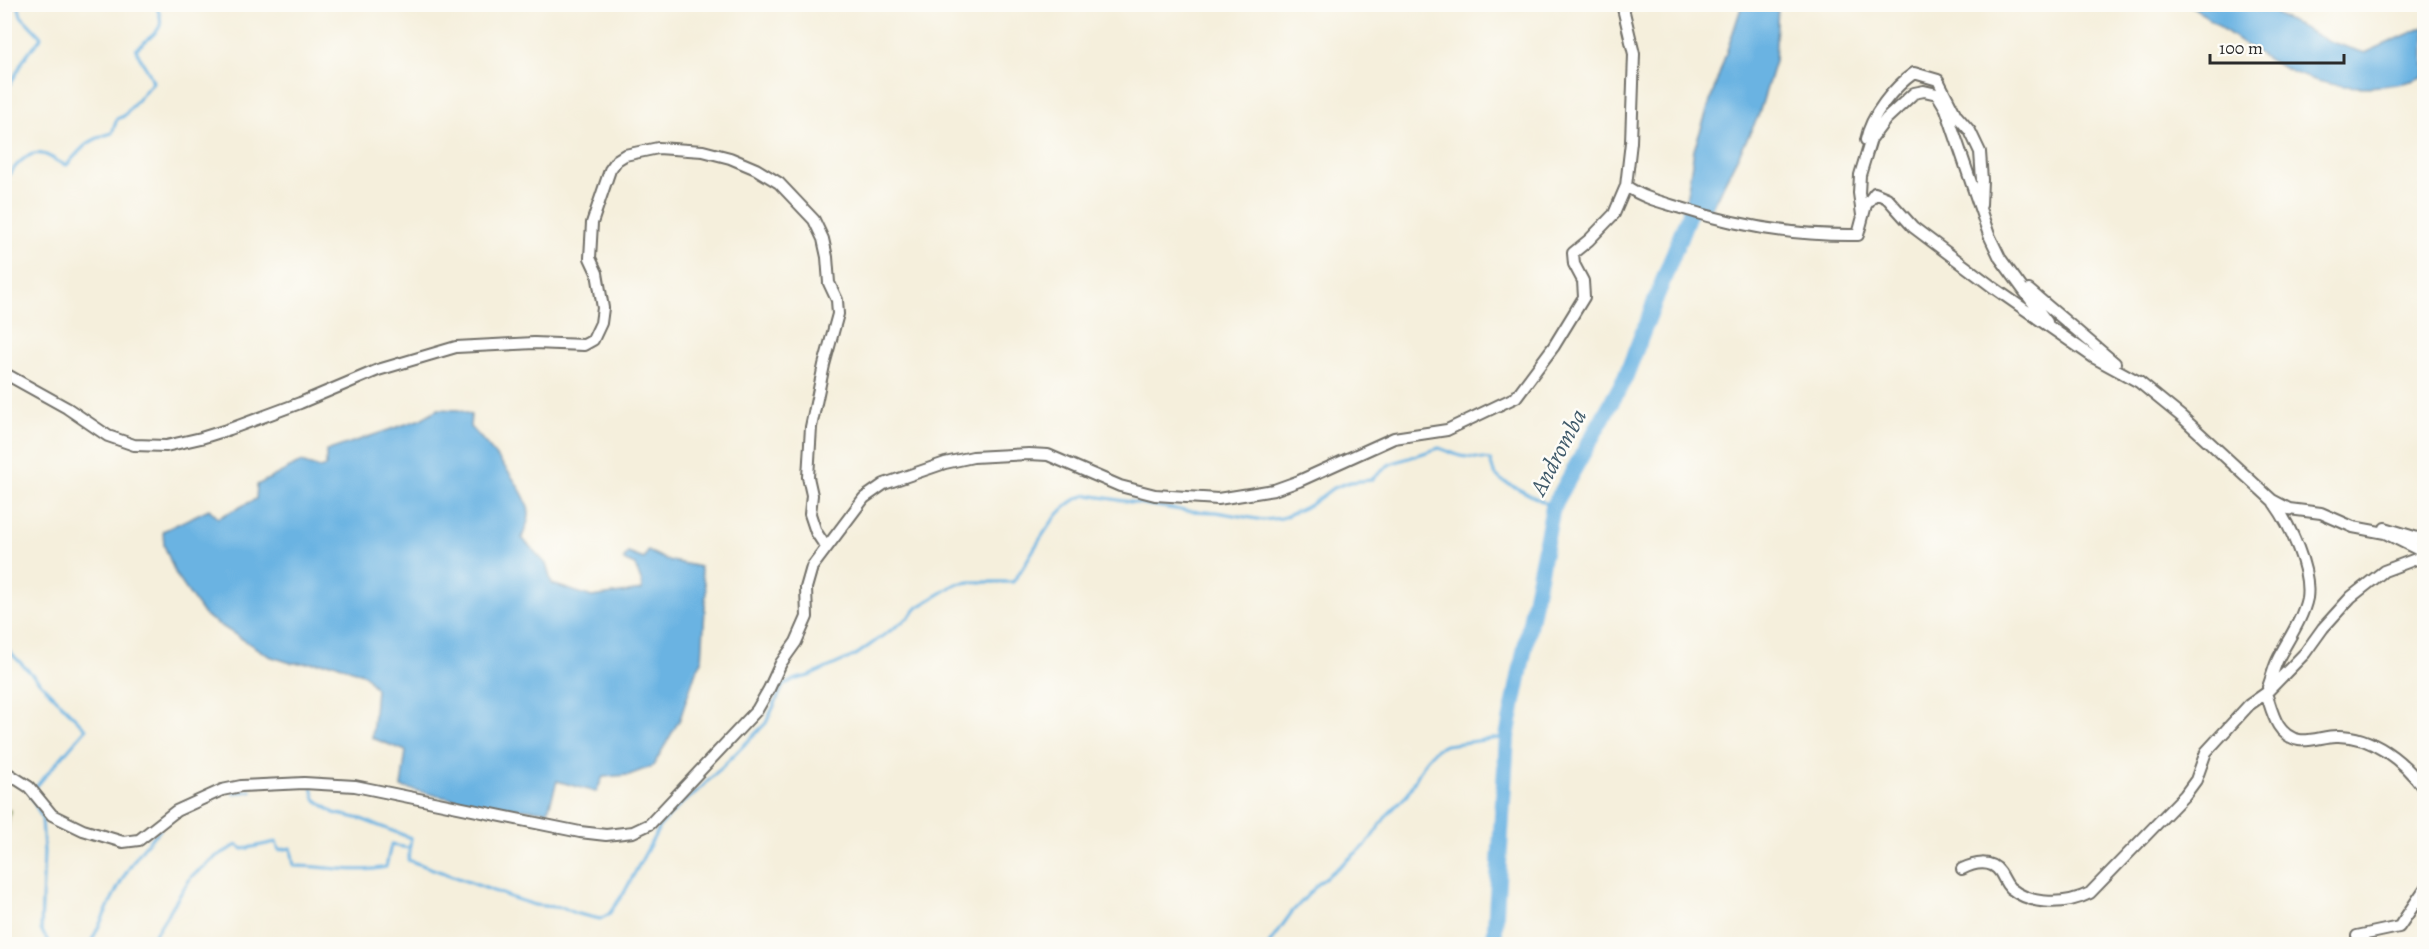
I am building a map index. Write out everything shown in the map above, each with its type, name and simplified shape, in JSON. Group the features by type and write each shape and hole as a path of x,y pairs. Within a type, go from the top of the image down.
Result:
{"street":[{"path":"4,771 32,790 52,815 82,830 123,842 139,840 176,811 222,790 241,786 304,783 356,786 580,832 606,835 633,831 650,824 757,710 781,663 796,642 807,617 806,588 812,567 864,498 884,484 945,463 973,457 1048,455 1120,486 1155,495 1218,499 1274,490 1394,438 1447,430 1516,397 1554,346 1584,297 1583,281 1574,264 1573,253 1614,214 1626,186 1631,142 1634,54 1622,4"},
{"path":"1863,222 1859,193 1860,175 1868,135 1878,112 1905,79 1914,73 1938,80 1980,152 1981,211"},
{"path":"1860,175 1871,139 1886,119 1914,93 1924,91 1937,94 1946,109 1981,211 2000,258 2052,329"},
{"path":"4,373 67,408 108,436 134,445 166,446 239,426 378,370 456,347 534,343 585,345 593,340 601,322 603,308 597,273 590,258 592,223 610,170 616,160 625,155 658,148 703,151 738,162 778,183 814,220 823,239 829,283 837,300 838,314 811,427 808,477 812,495 810,514 816,532 826,547"},
{"path":"1626,186 1641,196 1715,219 1766,228 1832,235 1858,235 1866,206 1875,193 1887,198 1918,231 2052,329 2092,357 2139,382"},
{"path":"2012,274 2109,359 2182,417 2272,500 2287,521 2307,577 2307,598 2297,624 2278,660 2266,693 2277,725 2299,740 2338,735 2376,745 2399,762 2424,789"},
{"path":"2272,500 2289,509 2321,513 2393,530 2424,540"},
{"path":"2321,513 2353,527 2385,533 2417,549 2424,550"},
{"path":"1962,869 1976,863 1991,865 1999,870 2007,885 2013,890 2042,901 2071,900 2090,893 2185,795 2196,780 2206,753 2249,705 2266,693 2305,653 2323,628 2351,597 2384,571 2424,556"},
{"path":"2399,927 2424,890"},
{"path":"2357,936 2399,927 2424,906"}],"green space":[{"path":"5,809 10,810 5,849"}],"water":[{"path":"1742,5 1778,5 1775,61 1758,117 1710,211 1686,201 1694,150"},
{"path":"2190,5 2264,5 2278,15 2328,41 2365,53 2424,27 2424,76 2408,82 2380,86 2351,87 2325,83 2278,65"},
{"path":"438,409 459,410 471,415 470,426 515,481 527,505 529,515 522,538 546,564 552,584 592,597 642,590 642,583 635,565 623,560 628,553 644,559 648,551 667,560 700,567 706,590 702,661 696,671 680,719 653,766 629,775 603,777 596,792 557,781 548,811 477,805 401,787 406,751 372,738 376,689 365,675 334,663 291,663 269,656 204,615 176,575 164,545 163,531 209,509 218,518 256,499 257,485 301,462 320,468 326,466 326,451 421,419"}],"waterway":[{"path":"4,92 41,37 21,16 18,4"},
{"path":"4,181 18,164 30,155 43,154 67,165 86,144 112,133 117,119 124,116 153,82 136,49 158,30 161,20 155,4"},
{"name":"Andromba","path":"1494,944 1507,737 1553,507 1625,378 1696,196"},
{"path":"312,787 315,799 334,813 361,819 411,838 408,860 535,905 564,908 574,913 600,919 609,914 625,891 660,826 766,723 783,686 856,655 908,618 918,607 956,584 1013,582 1045,531 1065,507 1076,499 1088,495 1186,511 1216,512 1263,520 1282,518 1310,505 1333,488 1350,482 1371,480 1390,464 1439,448 1460,456 1490,460 1494,473 1501,480 1553,507"},
{"path":"4,646 86,729 34,789"},
{"path":"1269,944 1292,912 1319,883 1367,844 1387,815 1407,795 1426,760 1436,749 1446,745 1507,737"},
{"path":"234,793 251,791"},
{"path":"30,794 42,818 44,852 41,930 50,944"},
{"path":"90,944 128,869 160,830"},
{"path":"149,944 191,877 217,856 237,845 243,849 276,842 279,850 291,848 294,866 352,870 386,867 391,845 409,848"}]}
